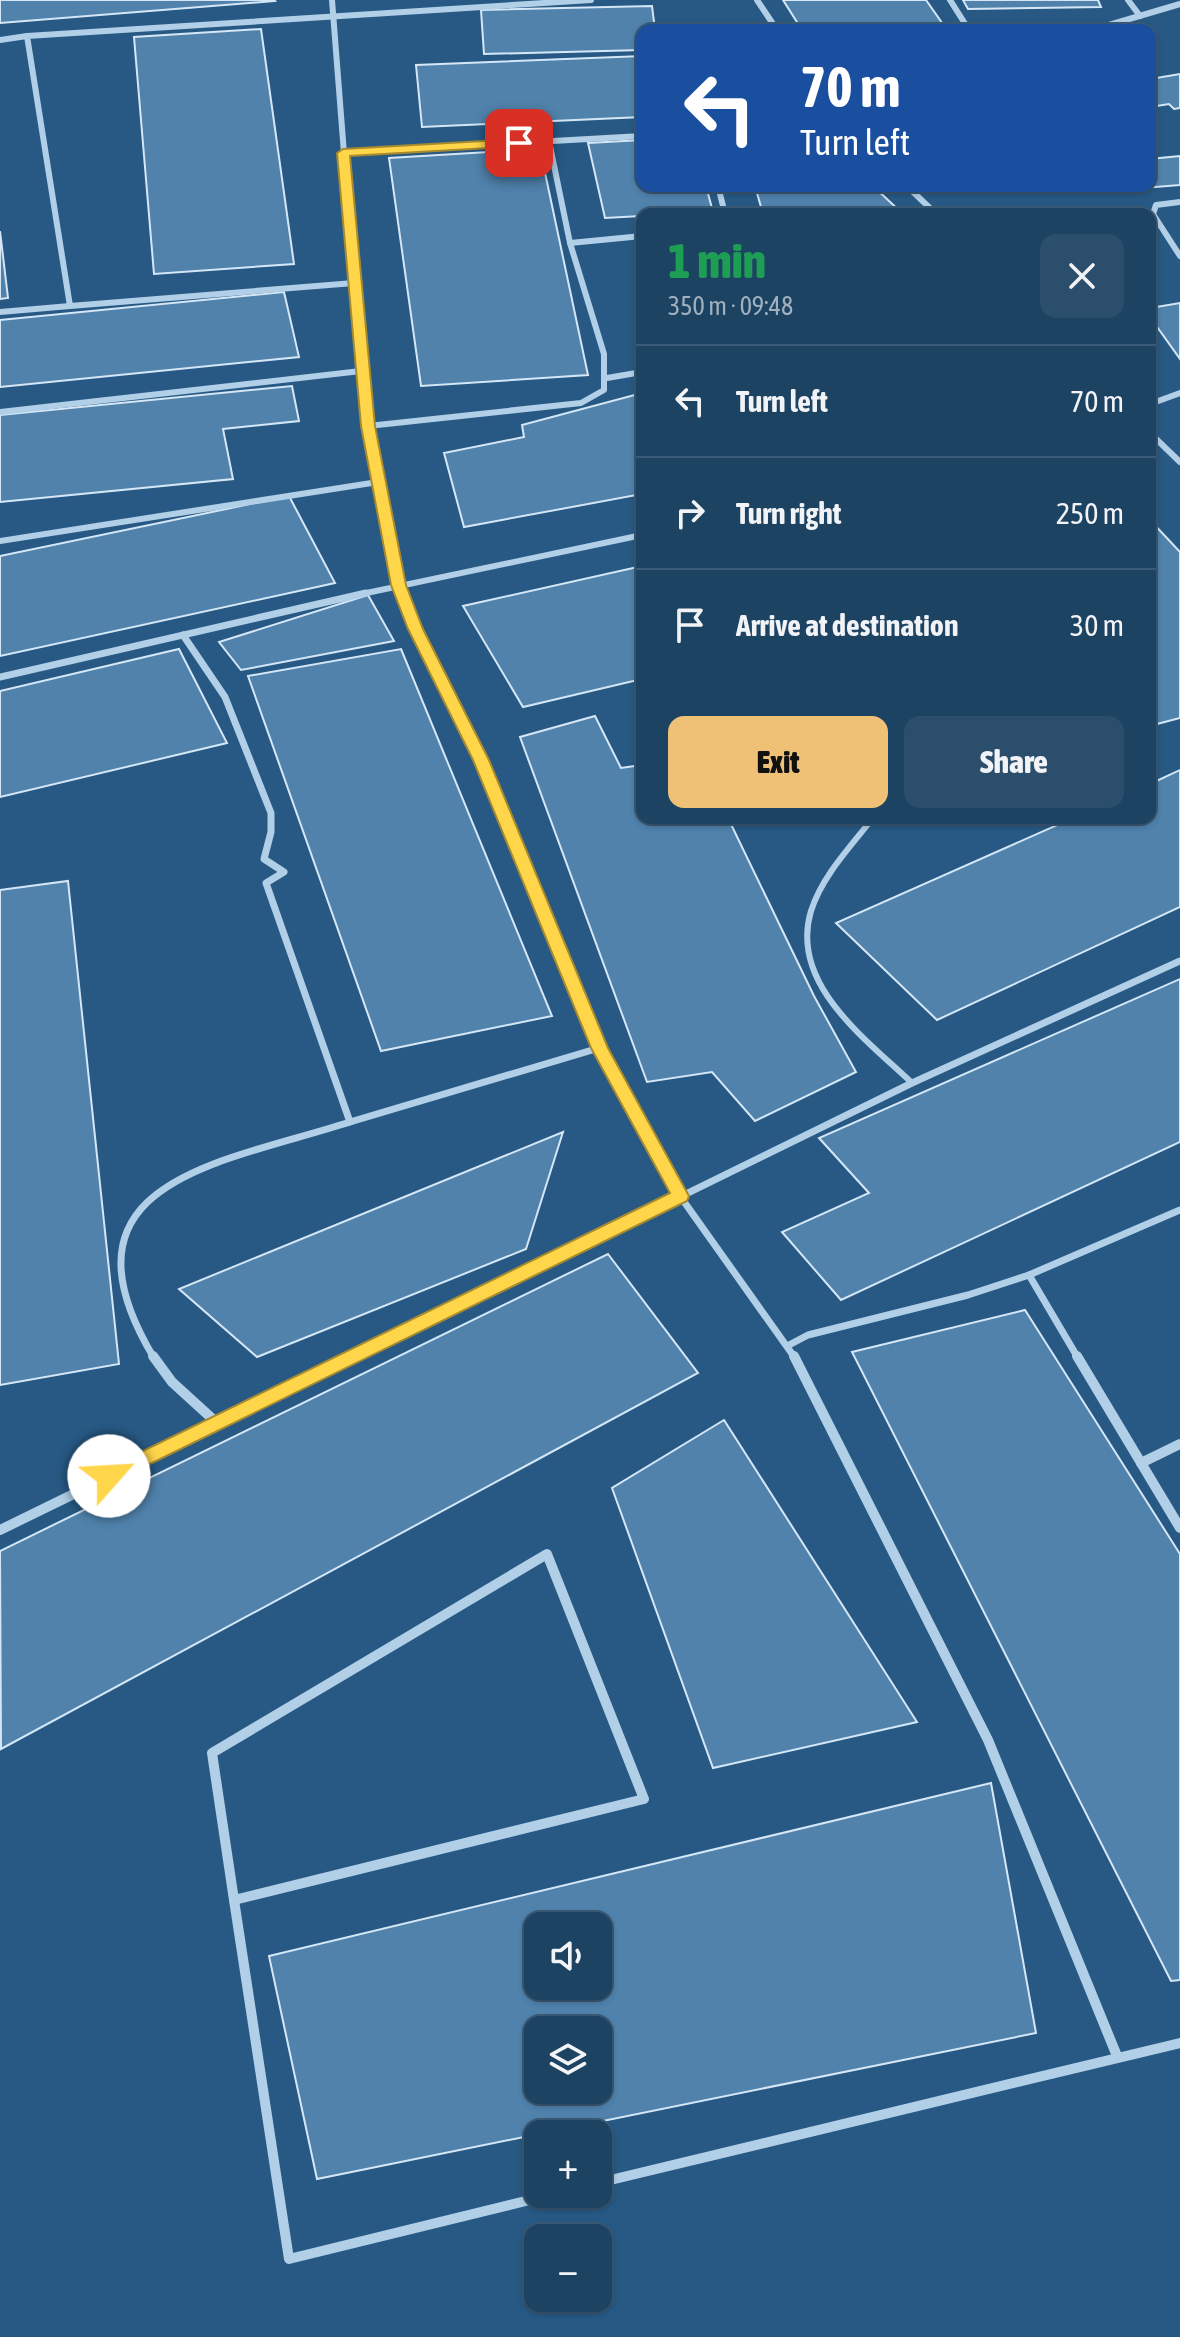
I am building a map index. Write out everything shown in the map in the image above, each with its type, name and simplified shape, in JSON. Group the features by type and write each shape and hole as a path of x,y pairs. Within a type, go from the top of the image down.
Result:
{"street":[{"path":"332,0 361,371 368,426 399,585 416,629 481,760 599,1048 680,1196 789,1345 988,1740 1117,2056"},
{"path":"0,40 591,0"},
{"path":"757,0 773,24"},
{"path":"950,0 965,24"},
{"path":"1128,0 1140,16"},
{"path":"1113,24 1180,4"},
{"path":"27,36 70,306"},
{"path":"343,153 636,136"},
{"path":"368,426 581,403 604,390 607,378 599,341 576,279 549,141"},
{"path":"913,192 930,208"},
{"path":"1155,208 1156,205 1180,202"},
{"path":"1156,219 1180,256"},
{"path":"570,243 636,237"},
{"path":"0,312 354,283"},
{"path":"0,412 361,371"},
{"path":"607,378 636,373"},
{"path":"1156,402 1180,393"},
{"path":"1156,439 1180,462"},
{"path":"0,541 378,482"},
{"path":"0,677 399,585 636,536"},
{"path":"183,635 225,697 271,813 271,832 264,859 284,872 266,883 350,1122"},
{"path":"0,1530 912,1083 1180,961"},
{"path":"217,1423 171,1380 126,1302 119,1267 126,1227 148,1198 193,1174 350,1122 599,1048"},
{"path":"789,1345 808,1335 968,1295 1029,1275 1180,1210"},
{"path":"1029,1275 1180,1528"},
{"path":"1141,1463 1180,1444"},
{"path":"233,1900 644,1799 547,1554 212,1753 233,1900 289,2259 524,2201"},
{"path":"612,2180 1180,2043"}],"lane":[{"path":"869,824 811,912 806,944 817,982 912,1083"}],"building":[{"path":"0,0 274,0 275,1 0,23"},
{"path":"783,0 926,0 943,24 798,24"},
{"path":"963,0 1098,0 1101,7 968,9"},
{"path":"652,6 654,24 636,24 636,50 484,54 481,10"},
{"path":"261,29 294,264 154,274 134,37"},
{"path":"636,56 636,117 422,127 416,65"},
{"path":"1180,74 1180,108 1174,109 1169,104 1156,106 1156,78"},
{"path":"636,140 636,192 708,192 712,208 636,208 636,216 605,218 588,143"},
{"path":"540,149 588,375 421,386 389,158"},
{"path":"1180,156 1180,185 1156,187 1156,158"},
{"path":"757,192 879,192 897,208 761,208"},
{"path":"0,231 8,298 0,299"},
{"path":"284,292 299,357 0,387 0,320"},
{"path":"1180,303 1180,359 1156,325 1156,307"},
{"path":"292,386 299,421 223,429 233,479 0,502 0,415"},
{"path":"636,395 636,495 464,527 444,453 524,437 522,425"},
{"path":"289,496 335,583 0,656 0,556"},
{"path":"1156,526 1180,552 1180,718 1156,724"},
{"path":"636,567 636,680 523,707 463,606"},
{"path":"368,595 394,641 241,670 219,642"},
{"path":"179,649 227,743 0,797 0,691"},
{"path":"401,649 552,1016 381,1051 248,676"},
{"path":"595,716 621,768 636,766 636,824 731,824 814,996 856,1072 755,1121 712,1072 647,1082 520,737"},
{"path":"1180,770 1180,907 937,1020 836,923 1059,824 1156,824 1156,781"},
{"path":"68,881 119,1364 0,1385 0,890"},
{"path":"1180,979 1180,1142 841,1300 782,1232 869,1193 819,1138"},
{"path":"563,1132 526,1249 257,1357 179,1289"},
{"path":"608,1254 698,1373 1,1749 0,1551"},
{"path":"1025,1310 1180,1554 1180,1980 1171,1981 852,1352"},
{"path":"724,1420 917,1722 713,1768 612,1488"},
{"path":"991,1783 1036,2033 608,2120 524,2120 524,2137 317,2179 269,1956"}],"route":[{"path":"109,1476 680,1196 599,1048 481,760 416,629 399,585 368,426 343,153 519,143"}]}
